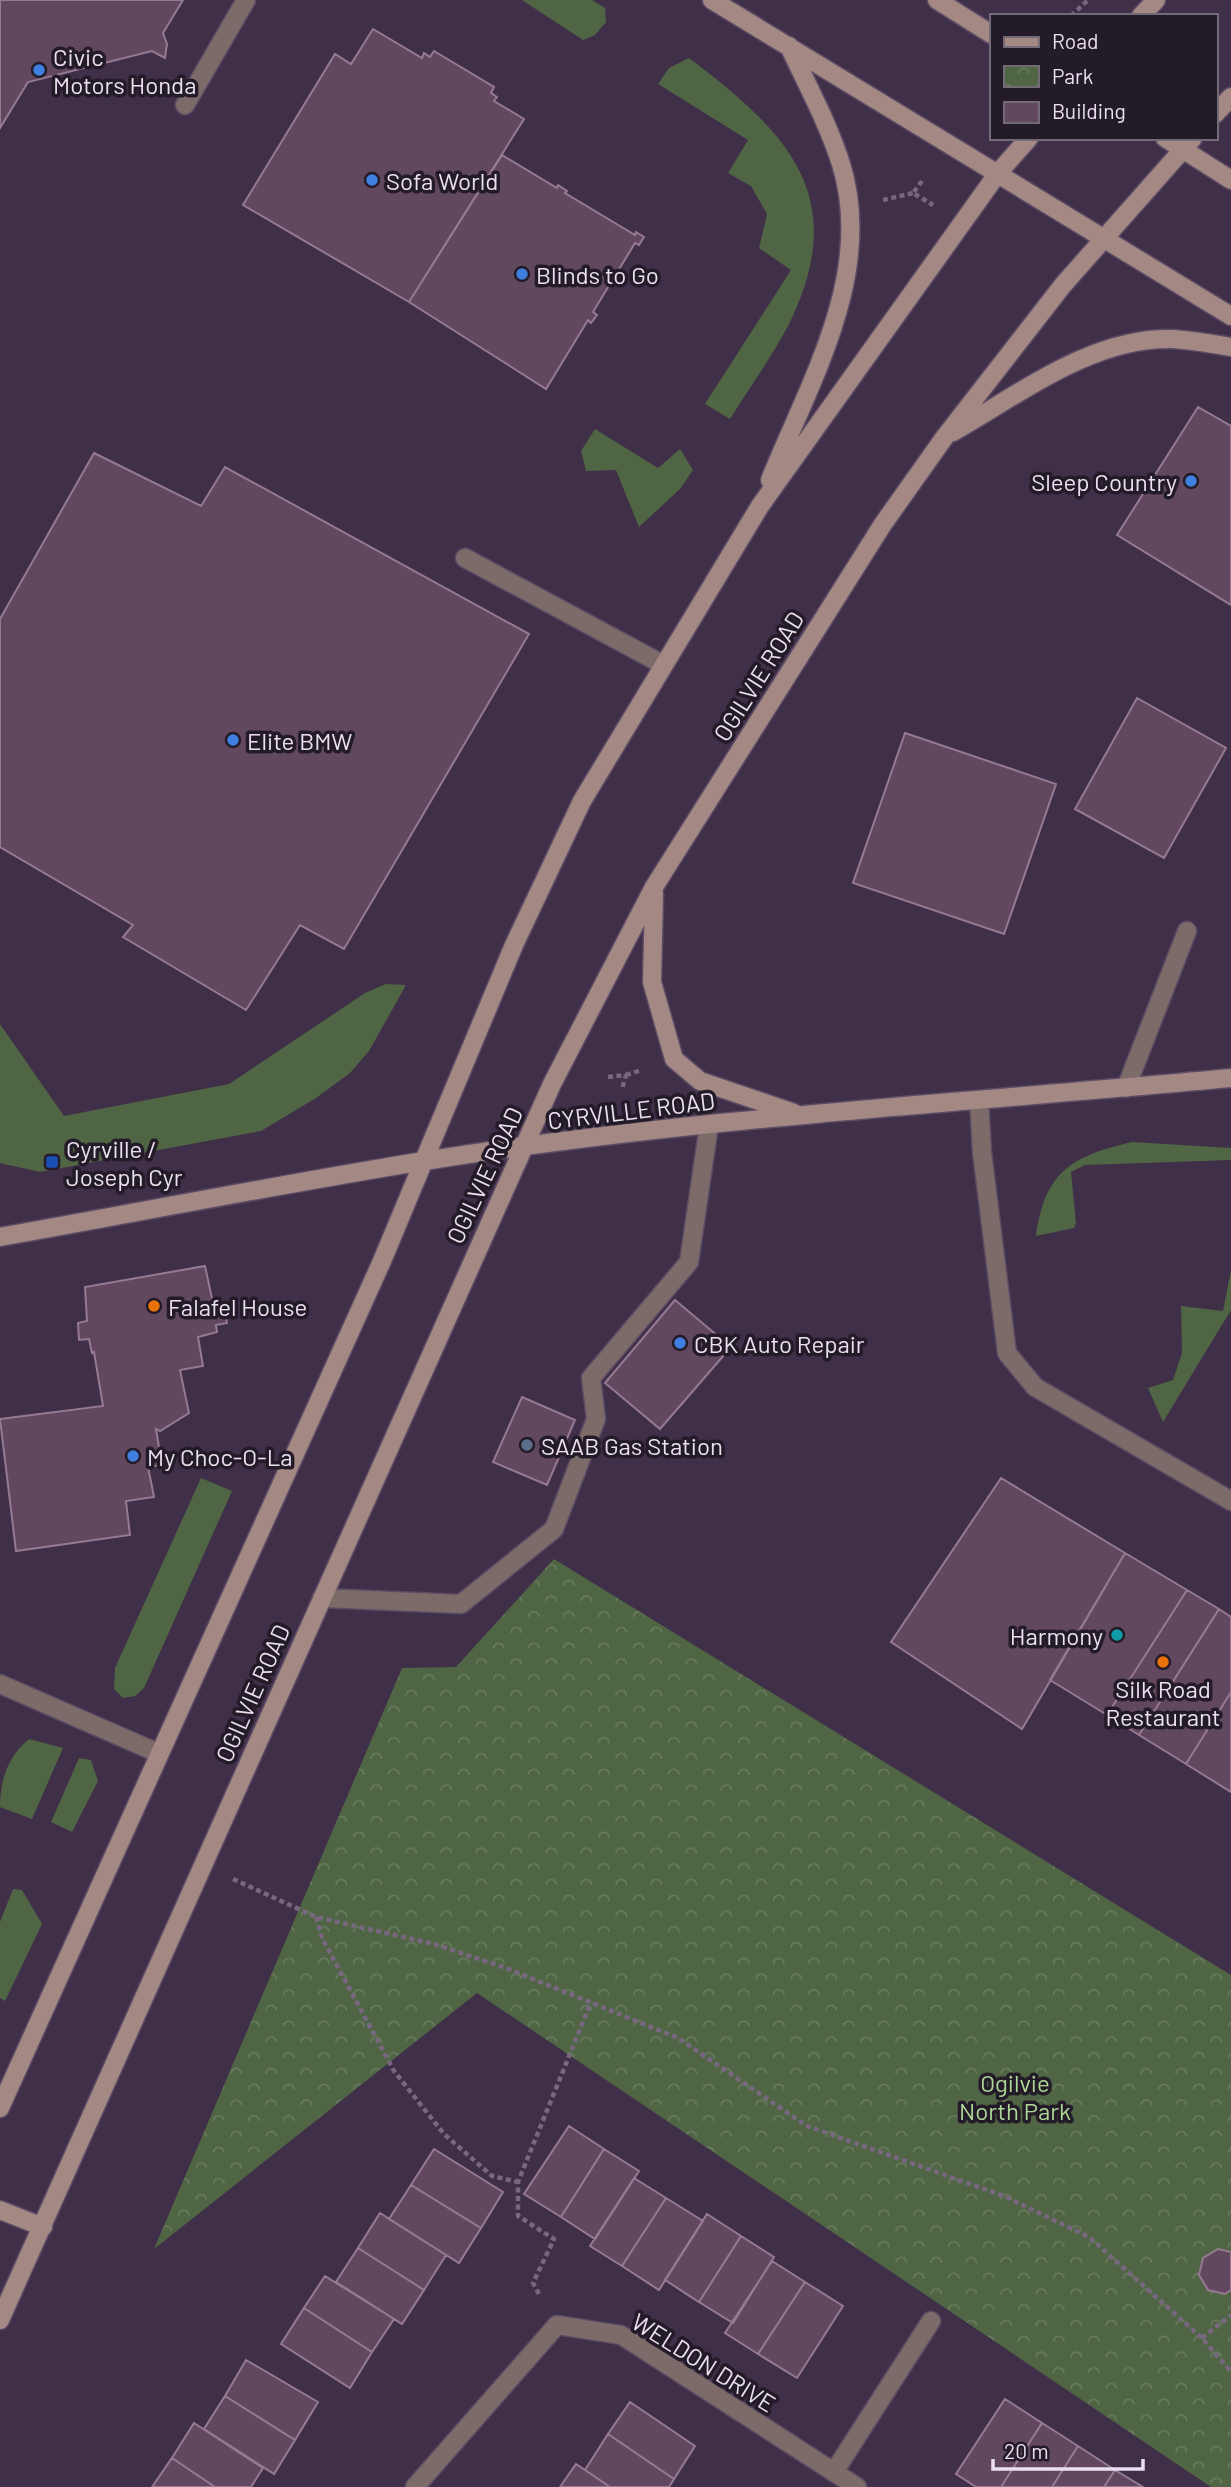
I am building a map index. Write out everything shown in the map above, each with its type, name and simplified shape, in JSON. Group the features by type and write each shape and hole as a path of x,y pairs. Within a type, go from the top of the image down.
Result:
{"main road":[{"path":"712,0 1231,316"},
{"path":"937,0 990,33"},
{"path":"1143,14 1156,0"},
{"path":"760,506 828,337 851,259 852,225 841,164 789,46"},
{"path":"1217,112 1231,97"},
{"path":"0,2108 425,1161 514,945 582,801 662,664 760,506 998,173 1026,140"},
{"path":"1188,144 1231,180"},
{"name":"OGILVIE ROAD","path":"0,2320 552,1084 654,887 883,524 944,438 1103,237 1188,144"},
{"path":"944,438 1074,363 1099,353 1131,343 1172,339 1231,347"},
{"path":"654,887 652,982 674,1059 700,1081 801,1115"},
{"name":"CYRVILLE ROAD","path":"0,1237 425,1161 524,1147 801,1115 1231,1078"},
{"path":"0,2210 43,2227"}],"street":[{"path":"185,105 246,0"},
{"path":"465,558 662,664"},
{"path":"1126,1088 1187,931"},
{"path":"979,1100 982,1152 1007,1353 1035,1388 1231,1501"},
{"path":"322,1598 461,1604 554,1529 596,1419 591,1378 689,1262 709,1125"},
{"path":"0,1684 158,1753"},
{"path":"834,2472 931,2321"},
{"path":"415,2487 557,2325"},
{"name":"WELDON DRIVE","path":"557,2325 621,2335 857,2487"}],"path":[{"path":"1073,14 1088,0"},
{"path":"877,201 913,193 922,181"},
{"path":"913,193 934,206"},
{"path":"608,1077 626,1075 622,1089"},
{"path":"203,1865 316,1917 434,1944 506,1968 678,2038 807,2126 1004,2196 1089,2236 1202,2337 1231,2372"},
{"path":"316,1917 322,1938 394,2071 444,2134 492,2176 517,2182"},
{"path":"557,2325 533,2283 554,2239 518,2216 517,2182 591,2002"},
{"path":"1202,2337 1231,2315"}],"green space":[{"path":"522,0 592,0 605,8 606,22 595,35 583,40"},
{"path":"689,58 755,113 780,141 799,171 811,203 814,239 807,279 789,324 730,419 705,404 791,270 759,248 767,214 751,186 728,173 748,140 658,84 669,68"},
{"path":"595,429 658,468 680,449 693,470 680,489 639,527 616,470 586,471 581,451"},
{"path":"386,984 406,985 369,1051 350,1073 316,1098 261,1131 40,1172 0,1163 0,1024 64,1116 229,1084 365,993"},
{"path":"1132,1142 1231,1148 1231,1160 1085,1165 1071,1172 1076,1223 1074,1228 1036,1236 1046,1196 1065,1170 1093,1153"},
{"path":"1231,1270 1231,1310 1163,1422 1148,1388 1173,1380 1182,1353 1181,1306 1223,1311"},
{"path":"201,1478 232,1491 144,1688 135,1696 123,1698 114,1689 115,1668"},
{"name":"Ogilvie North Park","path":"554,1559 1231,1975 1231,2487 1211,2487 477,1993 154,2249 402,1668 456,1667"},
{"path":"29,1739 63,1748 32,1819 0,1807 7,1769 16,1753"},
{"path":"79,1758 91,1760 98,1781 72,1832 51,1822"},
{"path":"13,1889 22,1890 42,1924 5,2001 0,1998 0,1922"}],"building":[{"name":"Civic Motors Honda","path":"0,0 183,0 163,33 167,44 165,58 152,51 28,82 0,128"},
{"name":"Sofa World","path":"373,29 422,58 424,53 430,57 434,51 494,87 491,93 497,97 494,101 524,119 409,302 243,205 335,54 351,64"},
{"name":"Blinds to Go","path":"502,155 557,188 558,185 567,191 565,193 635,235 636,232 644,237 639,245 635,243 593,312 597,315 591,323 588,320 546,389 409,302"},
{"name":"Sleep Country","path":"1198,407 1231,426 1231,605 1117,535"},
{"name":"Elite BMW","path":"94,453 201,506 225,467 529,634 344,949 300,925 246,1010 123,937 133,925 0,847 0,619"},
{"path":"1137,698 1226,748 1164,858 1075,809"},
{"path":"905,733 1056,784 1004,934 853,883"},
{"path":"205,1266 214,1308 224,1307 227,1323 216,1325 217,1332 198,1337 203,1366 180,1370 189,1413 160,1431 156,1429 162,1465 148,1467 154,1497 126,1501 130,1535 16,1551 0,1419 103,1406 94,1352 92,1353 89,1339 79,1340 78,1323 87,1321 85,1287"},
{"path":"675,1300 731,1347 660,1429 605,1383"},
{"path":"522,1397 575,1420 547,1485 493,1462"},
{"path":"1001,1478 1125,1553 1022,1729 891,1642"},
{"name":"Harmony","path":"1125,1553 1187,1590 1107,1715 1050,1680"},
{"name":"Silk Road Restaurant","path":"1187,1590 1219,1609 1139,1735 1107,1715"},
{"path":"1219,1609 1231,1617 1231,1692 1186,1764 1139,1735"},
{"path":"1231,1692 1231,1792 1186,1764"},
{"path":"569,2126 604,2149 561,2217 524,2194"},
{"path":"434,2149 503,2192 481,2228 411,2185"},
{"path":"604,2149 639,2171 595,2239 561,2217"},
{"path":"634,2178 666,2198 622,2266 590,2246"},
{"path":"411,2185 481,2228 459,2263 389,2219"},
{"path":"666,2198 703,2221 659,2290 622,2266"},
{"path":"380,2213 446,2255 424,2290 358,2248"},
{"path":"707,2214 741,2236 699,2302 665,2280"},
{"path":"741,2236 774,2257 733,2323 699,2302"},
{"path":"358,2248 424,2290 402,2324 336,2282"},
{"path":"1218,2249 1231,2252 1231,2290 1225,2294 1208,2290 1199,2275 1203,2258"},
{"path":"772,2261 805,2282 758,2354 725,2333"},
{"path":"325,2276 394,2319 372,2352 304,2308"},
{"path":"805,2282 843,2306 797,2378 758,2354"},
{"path":"304,2308 372,2352 350,2388 281,2344"},
{"path":"246,2360 318,2402 295,2440 225,2396"},
{"path":"225,2396 295,2440 274,2474 204,2429"},
{"path":"1005,2399 1042,2423 1001,2487 976,2487 956,2474"},
{"path":"630,2402 695,2446 674,2479 608,2434"},
{"path":"194,2423 263,2468 251,2487 215,2487 172,2458"},
{"path":"1042,2423 1078,2446 1052,2487 1001,2487"},
{"path":"608,2434 674,2479 669,2487 610,2487 585,2470"},
{"path":"1078,2446 1115,2470 1104,2487 1052,2487"},
{"path":"172,2458 215,2487 152,2487"},
{"path":"576,2464 585,2470 610,2487 560,2487"},
{"path":"1115,2470 1143,2487 1104,2487"}],"place":[{"name":"Civic Motors Honda","path":"39,70"},
{"name":"Sofa World","path":"372,180"},
{"name":"Blinds to Go","path":"522,274"},
{"name":"Sleep Country","path":"1191,481"},
{"name":"Elite BMW","path":"233,740"},
{"name":"Cyrville / Joseph Cyr","path":"52,1162"},
{"name":"Falafel House","path":"154,1306"},
{"name":"CBK Auto Repair","path":"680,1343"},
{"name":"SAAB Gas Station","path":"527,1445"},
{"name":"My Choc-O-La","path":"133,1456"},
{"name":"Harmony","path":"1117,1635"},
{"name":"Silk Road Restaurant","path":"1163,1662"}]}
